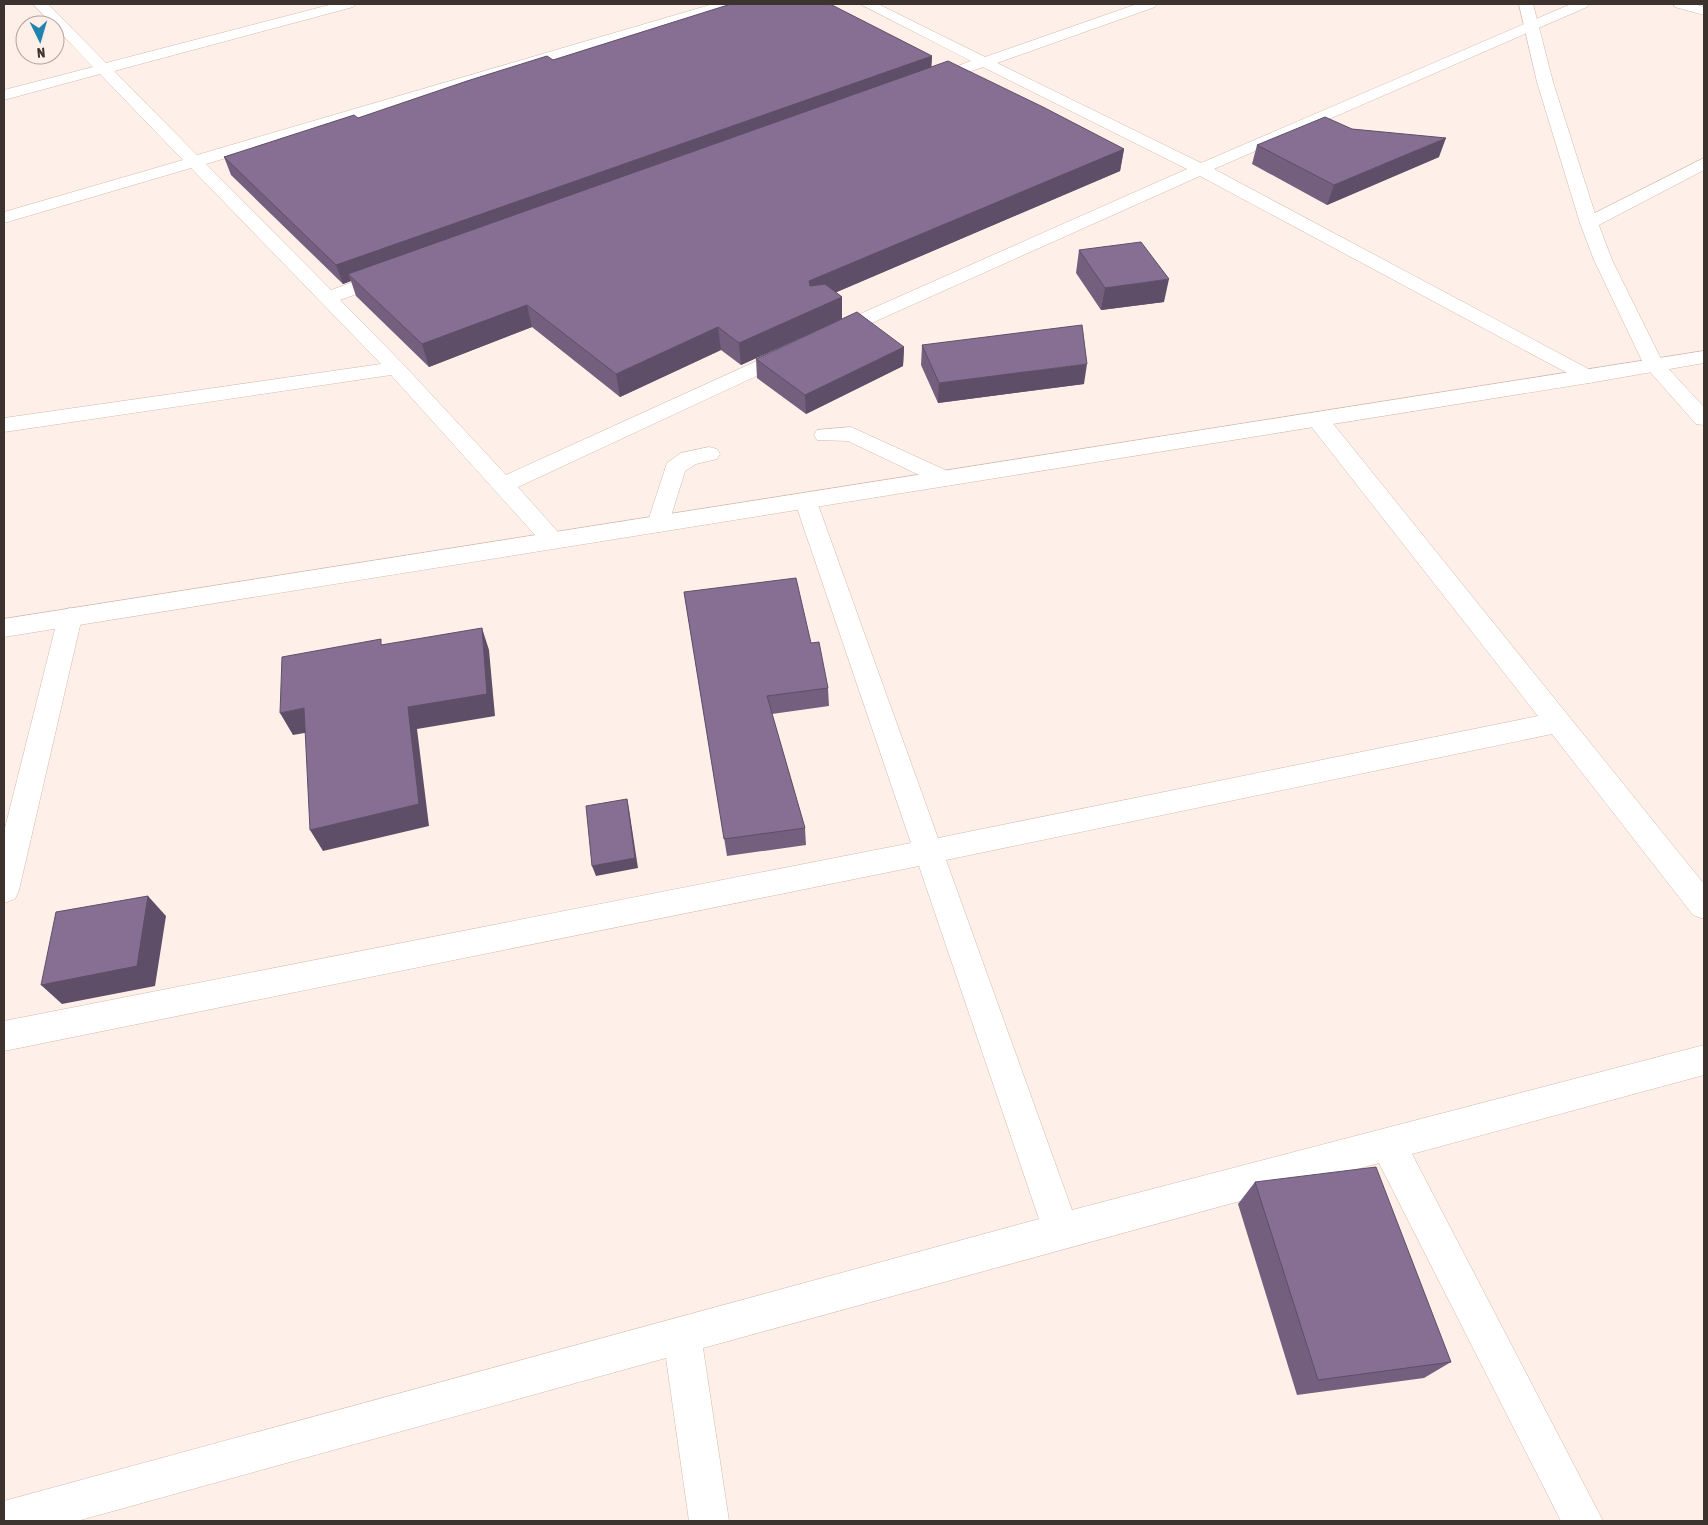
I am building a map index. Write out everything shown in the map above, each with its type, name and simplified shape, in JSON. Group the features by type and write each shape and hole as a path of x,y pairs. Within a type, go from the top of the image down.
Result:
{"main road":[{"path":"40,4 396,368 553,540"},
{"path":"4,95 348,4"},
{"path":"4,218 728,4"},
{"path":"867,4 1202,169 1589,377"},
{"path":"918,85 1150,4"},
{"path":"1526,4 1530,28 1589,223 1603,260 1654,365 1704,419"},
{"path":"503,486 806,345 1202,169 1582,4"},
{"path":"1680,4 1704,12"},
{"path":"1589,223 1704,163"},
{"path":"328,298 403,271"},
{"path":"4,628 553,540 806,502 1704,357"},
{"path":"4,426 396,368"},
{"path":"1318,420 1704,906"},
{"path":"825,435 851,434 946,479"},
{"path":"658,524 675,468 689,458 709,454"},
{"path":"806,502 1060,1231"},
{"path":"4,890 70,617"},
{"path":"4,1036 928,852 1558,722"},
{"path":"4,1521 1060,1231 1704,1060"},
{"path":"1388,1144 1583,1521"},
{"path":"682,1336 709,1521"}],"building":[{"path":"731,4 830,4 932,56 336,265 224,157 354,115 358,118 547,56 553,60"},
{"path":"948,61 1124,149 809,281 810,286 825,284 842,297 739,343 718,327 616,374 527,305 422,344 348,274"},
{"path":"1325,117 1352,129 1446,138 1334,185 1257,145"},
{"path":"1141,242 1169,279 1105,288 1079,250"},
{"path":"857,312 904,347 805,395 756,359"},
{"path":"1082,325 1087,364 939,383 922,345"},
{"path":"796,578 811,643 819,642 828,688 767,696 805,828 724,839 684,592"},
{"path":"482,628 487,694 408,707 419,804 310,830 304,708 280,713 282,657 381,639 381,645"},
{"path":"627,799 635,858 592,866 586,806"},
{"path":"148,896 137,966 41,985 56,912"},
{"path":"1376,1167 1451,1362 1318,1380 1255,1182"}]}
